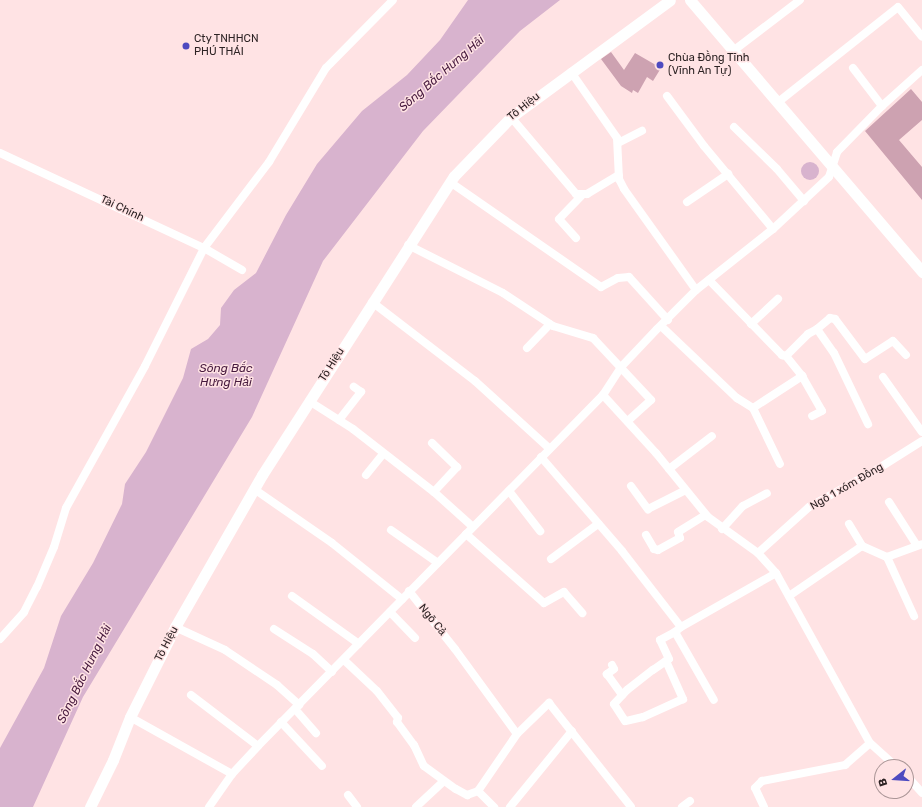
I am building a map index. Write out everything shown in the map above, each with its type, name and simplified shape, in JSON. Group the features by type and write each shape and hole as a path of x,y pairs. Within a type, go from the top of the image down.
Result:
{"main road":[{"name":"Tô Hiệu","path":"93,806 130,717 175,627 254,489 450,182 484,142 511,117 670,0"},
{"path":"690,0 922,272"}],"street":[{"path":"0,639 24,612 54,548 66,508 145,366 204,248 269,162 326,68 393,0"},
{"path":"733,51 800,0"},
{"path":"777,102 898,7 922,36"},
{"path":"853,68 882,106"},
{"path":"209,807 232,774 258,746 281,722 316,690 402,599 473,528 549,448 603,395 622,366 696,290 773,229 829,177 837,152 882,106 922,70"},
{"path":"571,72 593,99 617,138 619,175 624,190 696,290"},
{"path":"667,96 704,146 773,229"},
{"path":"511,117 576,194 582,196"},
{"path":"734,127 777,169 804,201"},
{"path":"618,143 642,131"},
{"name":"Tài Chính","path":"0,153 204,248 242,270"},
{"path":"687,202 728,174"},
{"path":"576,238 559,219 582,196 619,175"},
{"path":"450,182 601,287 618,278 629,277 668,320"},
{"path":"408,246 503,293 550,324 594,338 622,366 651,400 628,421"},
{"path":"709,280 751,324 786,356 802,376 822,411 812,416"},
{"path":"751,324 778,299"},
{"path":"372,302 475,381 549,448"},
{"path":"786,356 808,334 817,329 830,318 835,319 865,359 893,341 906,355"},
{"path":"527,348 550,324"},
{"path":"661,326 737,398 753,408 780,464"},
{"path":"817,329 834,353 868,424"},
{"path":"753,408 802,376"},
{"path":"883,377 922,432"},
{"path":"339,420 361,392 354,387"},
{"path":"603,395 628,421 669,469 705,515 722,529 738,537 758,553 776,573 870,743 888,759"},
{"path":"309,401 339,420 434,492 473,528"},
{"path":"669,469 712,436"},
{"name":"Ngõ 1 xóm Đồng","path":"758,553 809,507 876,470 922,441"},
{"path":"432,443 457,466 434,492"},
{"path":"366,474 383,454"},
{"path":"541,457 598,524 678,630 714,700"},
{"path":"631,486 648,509 686,490"},
{"path":"254,489 332,543 402,599"},
{"path":"509,490 540,531"},
{"path":"722,529 743,506 767,493"},
{"path":"886,557 919,544 889,502"},
{"path":"646,535 654,549 658,550 680,538 678,532 705,515"},
{"path":"551,559 598,524"},
{"path":"849,524 862,546 886,557 914,616"},
{"path":"391,530 438,563"},
{"path":"466,534 544,603 564,592 582,613"},
{"path":"789,596 862,546"},
{"path":"666,661 683,700 643,717 625,721 614,704 622,695 666,661 669,659 660,640 776,573"},
{"name":"Ngõ Cả","path":"410,591 455,649 517,734"},
{"path":"292,596 359,644"},
{"path":"390,612 415,638"},
{"path":"175,627 225,650 277,685 297,707 316,733"},
{"path":"274,629 313,654 332,672"},
{"path":"344,660 377,691 398,718 397,722 414,745 424,766 443,782 468,795 478,791 517,734 549,703 631,807"},
{"path":"612,665 614,669 607,674 622,695"},
{"path":"191,695 258,746"},
{"path":"130,717 232,774"},
{"path":"281,722 322,766"},
{"path":"510,807 572,731"},
{"path":"764,807 755,788 762,781 846,765 870,743"},
{"path":"416,807 443,782"},
{"path":"914,784 922,793"},
{"path":"478,791 494,807"},
{"path":"348,795 357,807"},
{"path":"682,807 690,801"}],"water":[{"name":"Sông Bắc Hưng Hải","path":"468,0 560,0 520,31 423,131 323,261 252,417 83,697 33,807 0,807 0,748 44,668 61,616 93,563 122,504 125,484 146,452 183,378 191,349 208,339 220,325 221,308 234,290 256,273 286,215 317,164 362,111 407,75 440,40"},
{"path":"810,162 816,165 819,171 816,177 810,180 804,177 801,171 804,165"}],"building":[{"path":"611,52 624,70 635,53 661,68 653,81 647,77 638,93 633,90 632,93 621,86 601,59"},
{"path":"911,89 922,102 922,120 899,140 922,167 922,200 865,131"}],"place":[{"name":"Cty TNHHCN PHÚ THÁI","path":"186,46"},
{"name":"Chùa Đồng Tĩnh (Vĩnh An Tự)","path":"660,65"}]}
